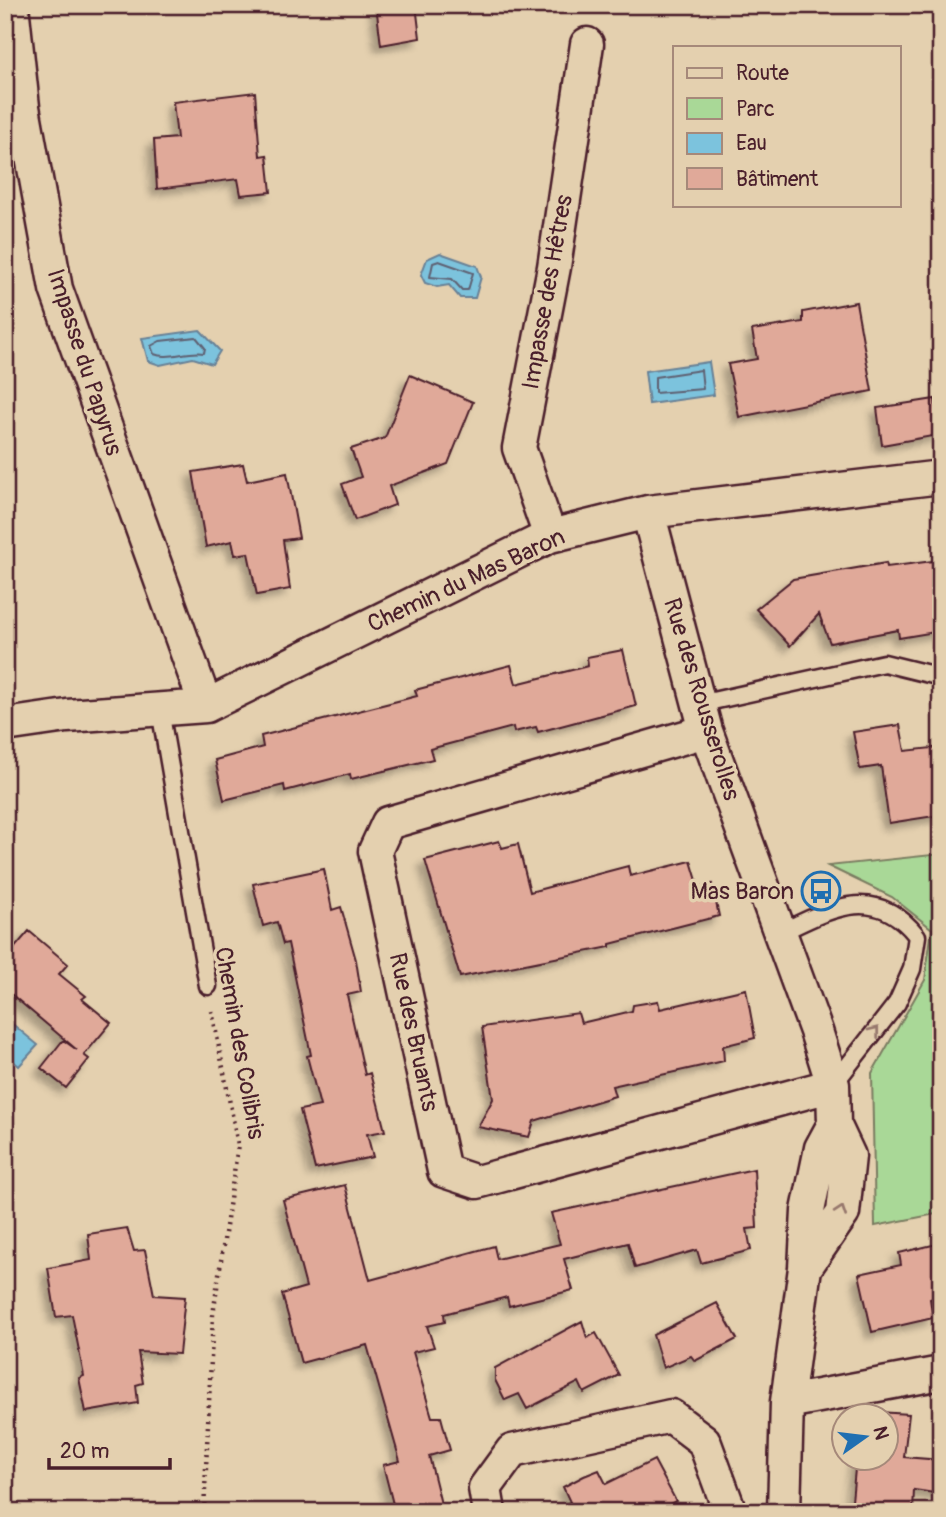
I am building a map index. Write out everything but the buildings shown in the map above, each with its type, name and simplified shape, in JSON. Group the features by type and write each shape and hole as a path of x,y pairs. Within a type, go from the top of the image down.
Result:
{"street":[{"name":"Impasse du Papyrus","path":"12,5 23,107 56,289 206,706"},
{"name":"Impasse des Hêtres","path":"550,536 519,448 554,267 587,44"},
{"name":"Chemin du Mas Baron","path":"5,725 67,716 206,706 550,536 648,512 941,477"},
{"name":"Rue des Rousserolles","path":"648,512 703,718 833,1085 834,1124 849,1156 843,1213 805,1268 787,1402 784,1512"},
{"name":"Rue des Bruants","path":"703,718 388,823 375,851 444,1171 477,1182 833,1085"},
{"path":"787,1402 941,1373"},
{"path":"489,1512 485,1488 512,1451 671,1416 704,1441 730,1512"}],"lane":[{"path":"703,718 884,663 941,677"},
{"name":"Chemin des Colibris","path":"160,710 208,986"},
{"path":"780,933 835,907 871,905 901,916 917,936 912,969 897,1003 833,1085"}],"path":[{"name":"Chemin des Colibris","path":"204,1512 213,1315 238,1145 208,986"}],"green space":[{"path":"941,854 941,1213 875,1226 872,1073 925,980 932,929 892,897 828,866"}],"water":[{"path":"440,253 477,266 481,277 475,298 460,298 449,285 437,287 425,283 421,275 427,259"},
{"path":"200,330 220,351 212,364 193,358 160,365 148,361 142,338"},
{"path":"709,362 714,395 649,404 645,371"},
{"path":"5,1018 38,1045 19,1066 5,1054"}],"place":[{"name":"Mas Baron","path":"821,891"}]}
